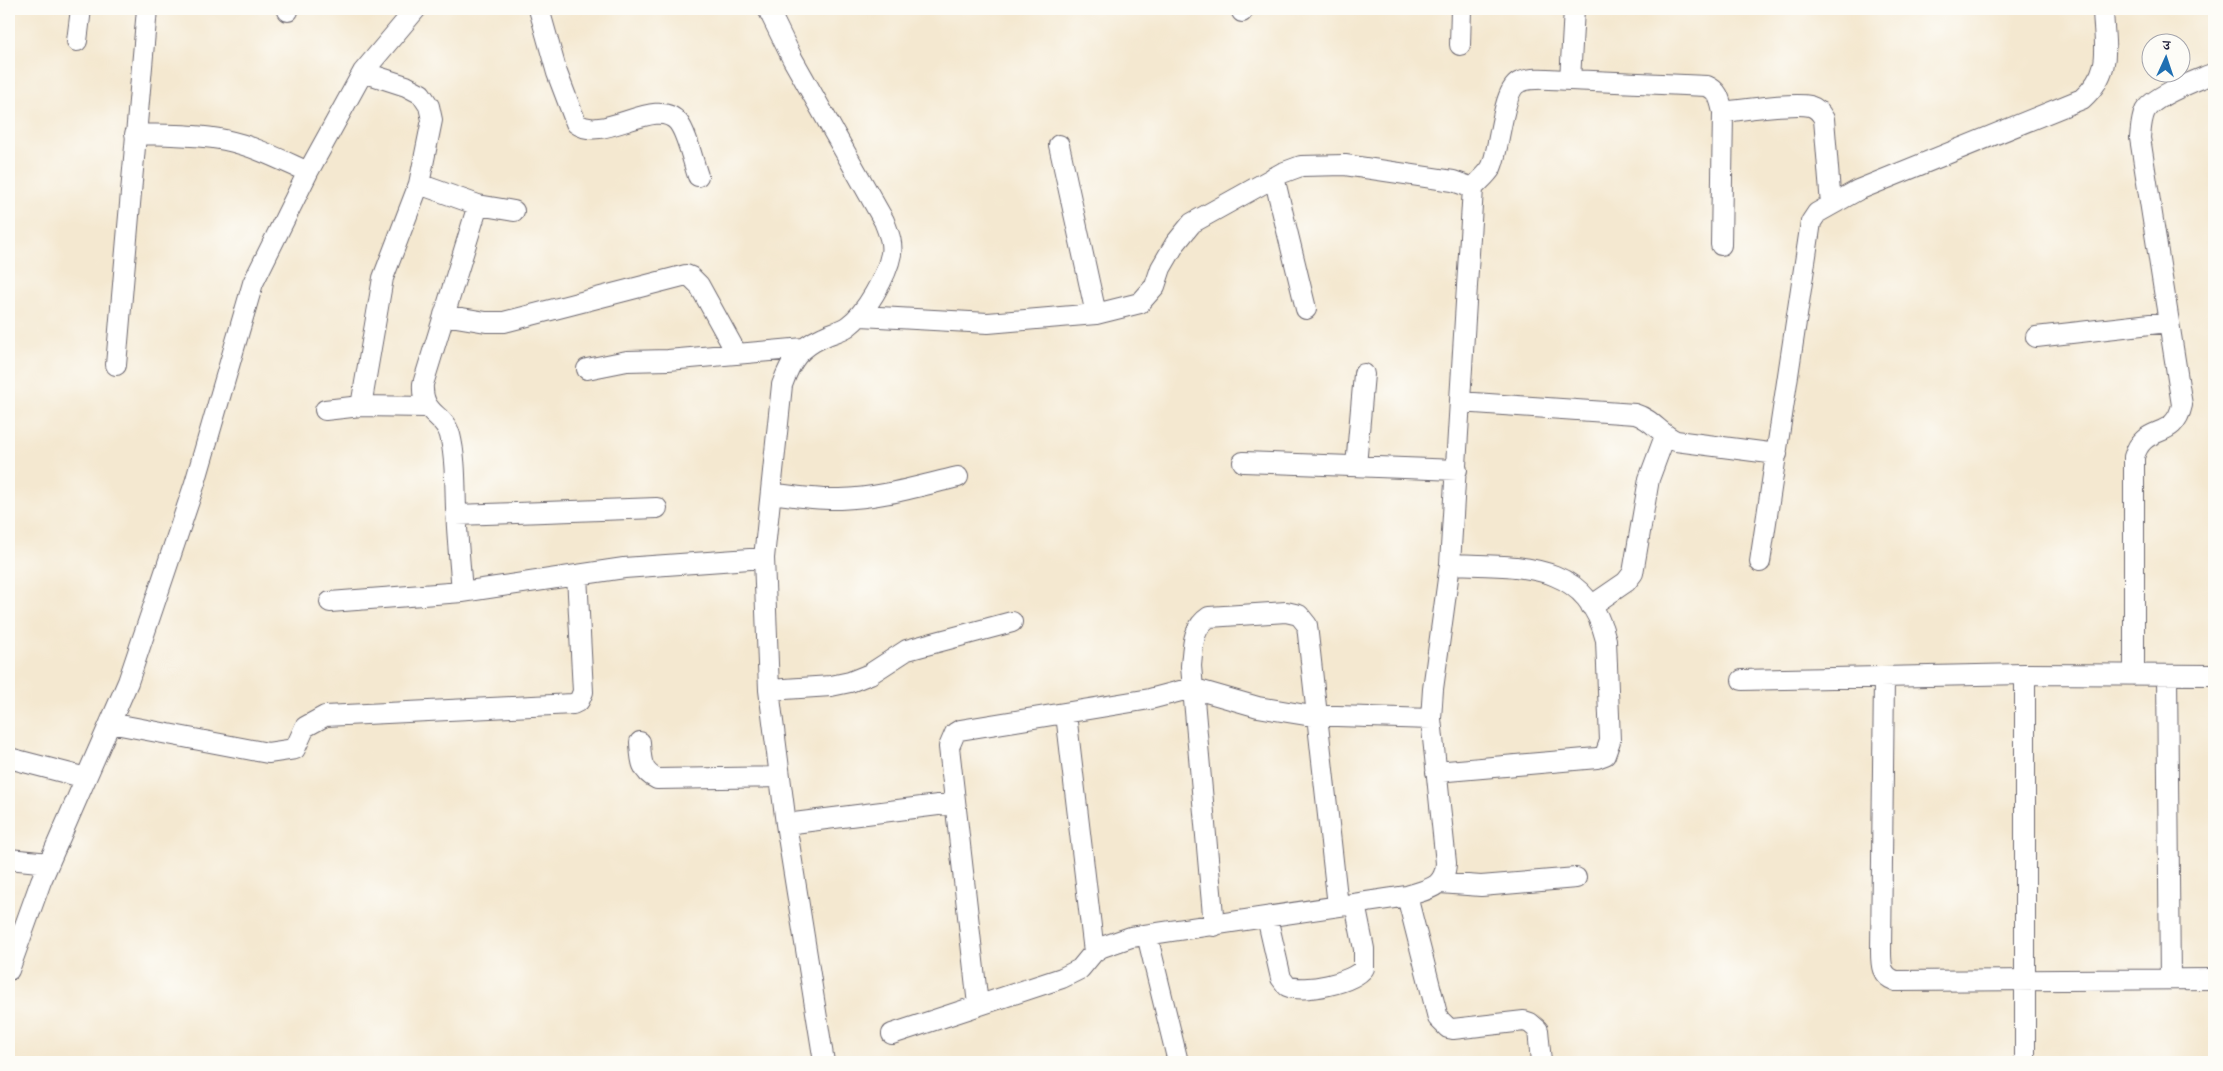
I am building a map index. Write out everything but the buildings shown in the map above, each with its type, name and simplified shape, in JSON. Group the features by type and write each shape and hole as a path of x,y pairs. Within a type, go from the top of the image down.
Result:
{"street":[{"path":"77,41 81,9"},
{"path":"116,365 146,9"},
{"path":"9,970 48,863 128,682 195,483 254,283 308,172 363,72 416,9"},
{"path":"539,9 557,73 576,123 591,129 656,114 672,116 681,126 698,176"},
{"path":"768,9 792,58 884,221 891,240 890,255 861,316 846,328 822,337 804,348 792,359 782,384 764,558 769,690 786,824 824,1062"},
{"path":"1460,45 1461,9"},
{"path":"1570,80 1574,9"},
{"path":"1760,562 1811,222 1817,213 1858,190 2082,98 2096,86 2102,74 2105,59 2103,9"},
{"path":"361,406 383,278 419,184 432,120 429,106 420,94 406,86 363,72"},
{"path":"2134,675 2134,457 2138,444 2144,438 2172,426 2179,418 2182,405 2140,138 2141,120 2146,109 2164,96 2214,73"},
{"path":"1440,883 1446,875 1446,863 1431,719 1433,689 1450,564 1473,188 1491,168 1508,99 1514,86 1519,82 1528,80 1570,80 1707,86 1714,89 1720,98 1723,112 1721,245"},
{"path":"1723,112 1810,106 1820,111 1825,128 1831,205"},
{"path":"135,134 206,137 226,140 249,146 308,172"},
{"path":"1059,145 1096,314"},
{"path":"861,316 988,323 1096,314 1140,303 1155,286 1166,260 1192,223 1274,177 1301,166 1345,165 1453,181 1473,188"},
{"path":"1274,177 1306,309"},
{"path":"419,184 478,206 514,211"},
{"path":"462,592 453,459 449,434 444,424 427,406 422,394 423,384 478,206"},
{"path":"444,315 486,322 504,322 686,275 692,277 699,285 737,354"},
{"path":"2036,336 2168,322"},
{"path":"587,369 626,361 668,360 804,348"},
{"path":"1356,466 1364,374"},
{"path":"1460,402 1635,414 1646,417 1665,436 1676,440 1777,454"},
{"path":"325,410 361,406 427,406"},
{"path":"1591,606 1626,582 1633,574 1649,479 1665,436"},
{"path":"1243,462 1457,470"},
{"path":"771,493 840,500 894,492 958,477"},
{"path":"456,515 657,508"},
{"path":"330,602 462,592 624,568 764,558"},
{"path":"1436,772 1597,758 1605,754 1610,741 1606,640 1603,626 1583,593 1570,582 1554,575 1521,567 1450,564"},
{"path":"110,723 276,752 295,749 305,727 325,716 574,704 579,701 583,692 577,575"},
{"path":"1214,926 1190,666 1196,632 1200,623 1209,617 1286,612 1299,615 1307,625 1318,716 1346,905 1364,949 1364,968 1353,978 1306,990 1287,986 1281,978 1267,917"},
{"path":"769,690 831,686 850,682 870,674 907,650 1012,622"},
{"path":"2025,674 2026,1062"},
{"path":"1742,680 2025,674 2214,675"},
{"path":"2167,676 2170,979"},
{"path":"1884,678 1881,968 1888,978 1896,981 2214,979"},
{"path":"978,1005 949,747 954,733 960,730 1150,699 1192,688 1258,707 1318,716 1431,719"},
{"path":"1066,714 1094,952"},
{"path":"640,742 641,763 644,770 657,779 780,777"},
{"path":"9,758 86,778"},
{"path":"786,824 954,803"},
{"path":"9,859 48,863"},
{"path":"892,1034 1062,978 1080,969 1094,952 1111,943 1147,935 1407,896 1440,883 1481,886 1576,878"},
{"path":"1407,896 1438,1018 1448,1028 1530,1022 1538,1030 1541,1062"},
{"path":"1147,935 1178,1062"}]}
